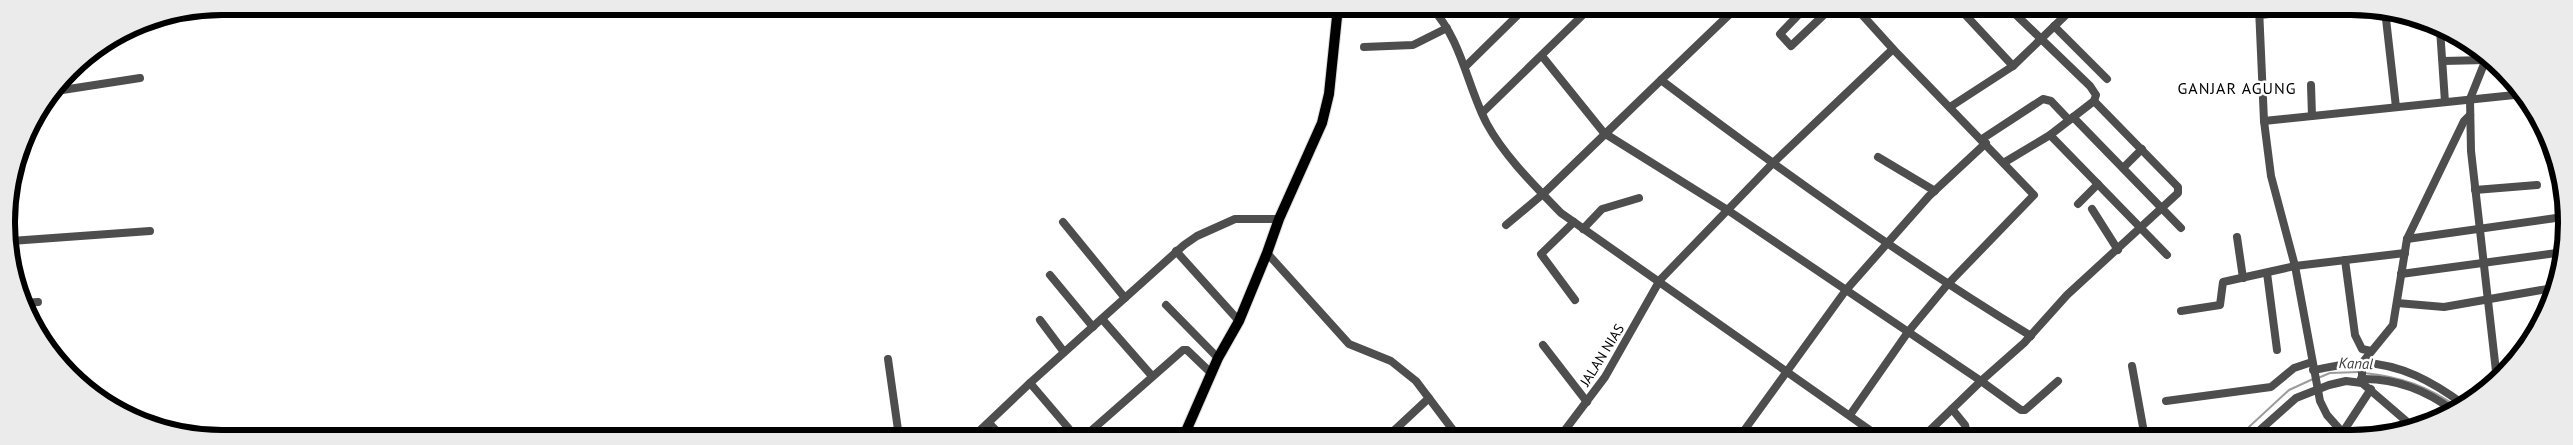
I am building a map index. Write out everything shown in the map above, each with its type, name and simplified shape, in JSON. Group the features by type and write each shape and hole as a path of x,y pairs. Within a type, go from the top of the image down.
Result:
{"main road":[{"path":"1186,430 1218,358 1238,320 1267,253 1279,219 1322,123 1332,74 1337,15"}],"street":[{"path":"1437,15 1447,28 1465,67 1482,113 1501,145 1543,194 1583,229 1660,280 1870,430"},
{"path":"1465,67 1518,15"},
{"path":"1482,113 1583,15"},
{"path":"1506,224 1543,194 1727,15"},
{"path":"1799,15 1780,34 1790,46 1823,15"},
{"path":"1850,415 1908,332 1947,285 2034,197 2005,162 1893,49 1862,15"},
{"path":"1966,15 2013,66"},
{"path":"2005,162 2050,135 2094,101 2096,95 2090,86 2016,15"},
{"path":"1950,107 2013,66 2065,15"},
{"path":"2259,15 2264,121 2272,184 2295,266 2317,387 2324,410 2338,430"},
{"path":"2386,18 2396,107"},
{"path":"2054,26 2107,79"},
{"path":"1364,46 1413,45 1447,28"},
{"path":"2440,35 2445,102"},
{"name":"JALAN NIAS","path":"1565,430 1609,370 1660,280 1729,211 1772,164 1893,49"},
{"path":"1542,56 1604,133 1729,211 1981,380 2023,411 2058,381"},
{"path":"2442,61 2482,62"},
{"path":"2486,65 2470,99 2470,115 2475,190 2496,370"},
{"path":"64,89 140,78"},
{"path":"1661,80 1772,164 1886,244 1947,285 2031,336"},
{"path":"2311,85 2312,116"},
{"path":"2264,121 2514,95"},
{"path":"1744,430 1846,290 1886,244 1984,141 2043,99 2051,100 2123,168 2180,228"},
{"path":"1930,430 1981,380 2031,336 2067,296 2178,193 2179,189 2094,101"},
{"path":"2407,422 2361,379 2362,364 2393,325 2398,304 2400,274 2408,239 2464,121 2470,115"},
{"path":"2050,135 2167,255"},
{"path":"2123,168 2142,149"},
{"path":"1878,157 1905,171 1935,191"},
{"path":"2078,204 2098,184"},
{"path":"2475,190 2537,185"},
{"path":"1583,229 1602,209 1639,198"},
{"path":"2092,209 2118,250"},
{"path":"2408,239 2558,218"},
{"path":"981,430 1176,251 1197,236 1236,219 1279,219"},
{"path":"1063,222 1125,298"},
{"path":"1574,222 1541,254 1575,300"},
{"path":"16,241 150,231"},
{"path":"2237,236 2243,278"},
{"path":"1176,251 1238,320"},
{"path":"1267,253 1338,335 1348,344 1386,359 1404,369 1453,430"},
{"path":"2181,310 2219,306 2222,303 2222,283 2295,266 2405,253"},
{"path":"2400,274 2555,253"},
{"path":"2344,260 2355,335 2362,349 2371,352"},
{"path":"2267,272 2277,350"},
{"path":"1050,275 1093,327"},
{"path":"2398,304 2444,307 2547,289"},
{"path":"31,302 38,302"},
{"path":"1166,305 1218,358"},
{"path":"1102,318 1152,376"},
{"path":"1040,320 1064,352"},
{"path":"1543,345 1587,402"},
{"path":"1093,430 1152,376 1186,350 1211,373"},
{"path":"888,359 898,430"},
{"path":"2166,401 2271,387 2294,368 2313,369 2362,364 2394,367 2409,372 2444,390 2458,400"},
{"path":"2132,366 2144,430"},
{"path":"2260,430 2292,401 2317,387 2361,379 2382,380 2407,385 2437,399 2447,406"},
{"path":"1030,383 1069,430"},
{"path":"2344,430 2371,389"},
{"path":"1395,430 1429,398"},
{"path":"1952,409 1965,425 1966,430"},
{"path":"989,423 996,430"}],"waterway":[{"name":"Kanal","path":"2318,378 2330,373 2359,372"},
{"name":"Kanal","path":"2364,373 2390,377 2414,384 2425,388 2452,403"},
{"name":"Kanal","path":"2246,430 2289,390 2313,379"}],"district":[{"name":"GANJAR AGUNG","path":"2237,88"}]}
